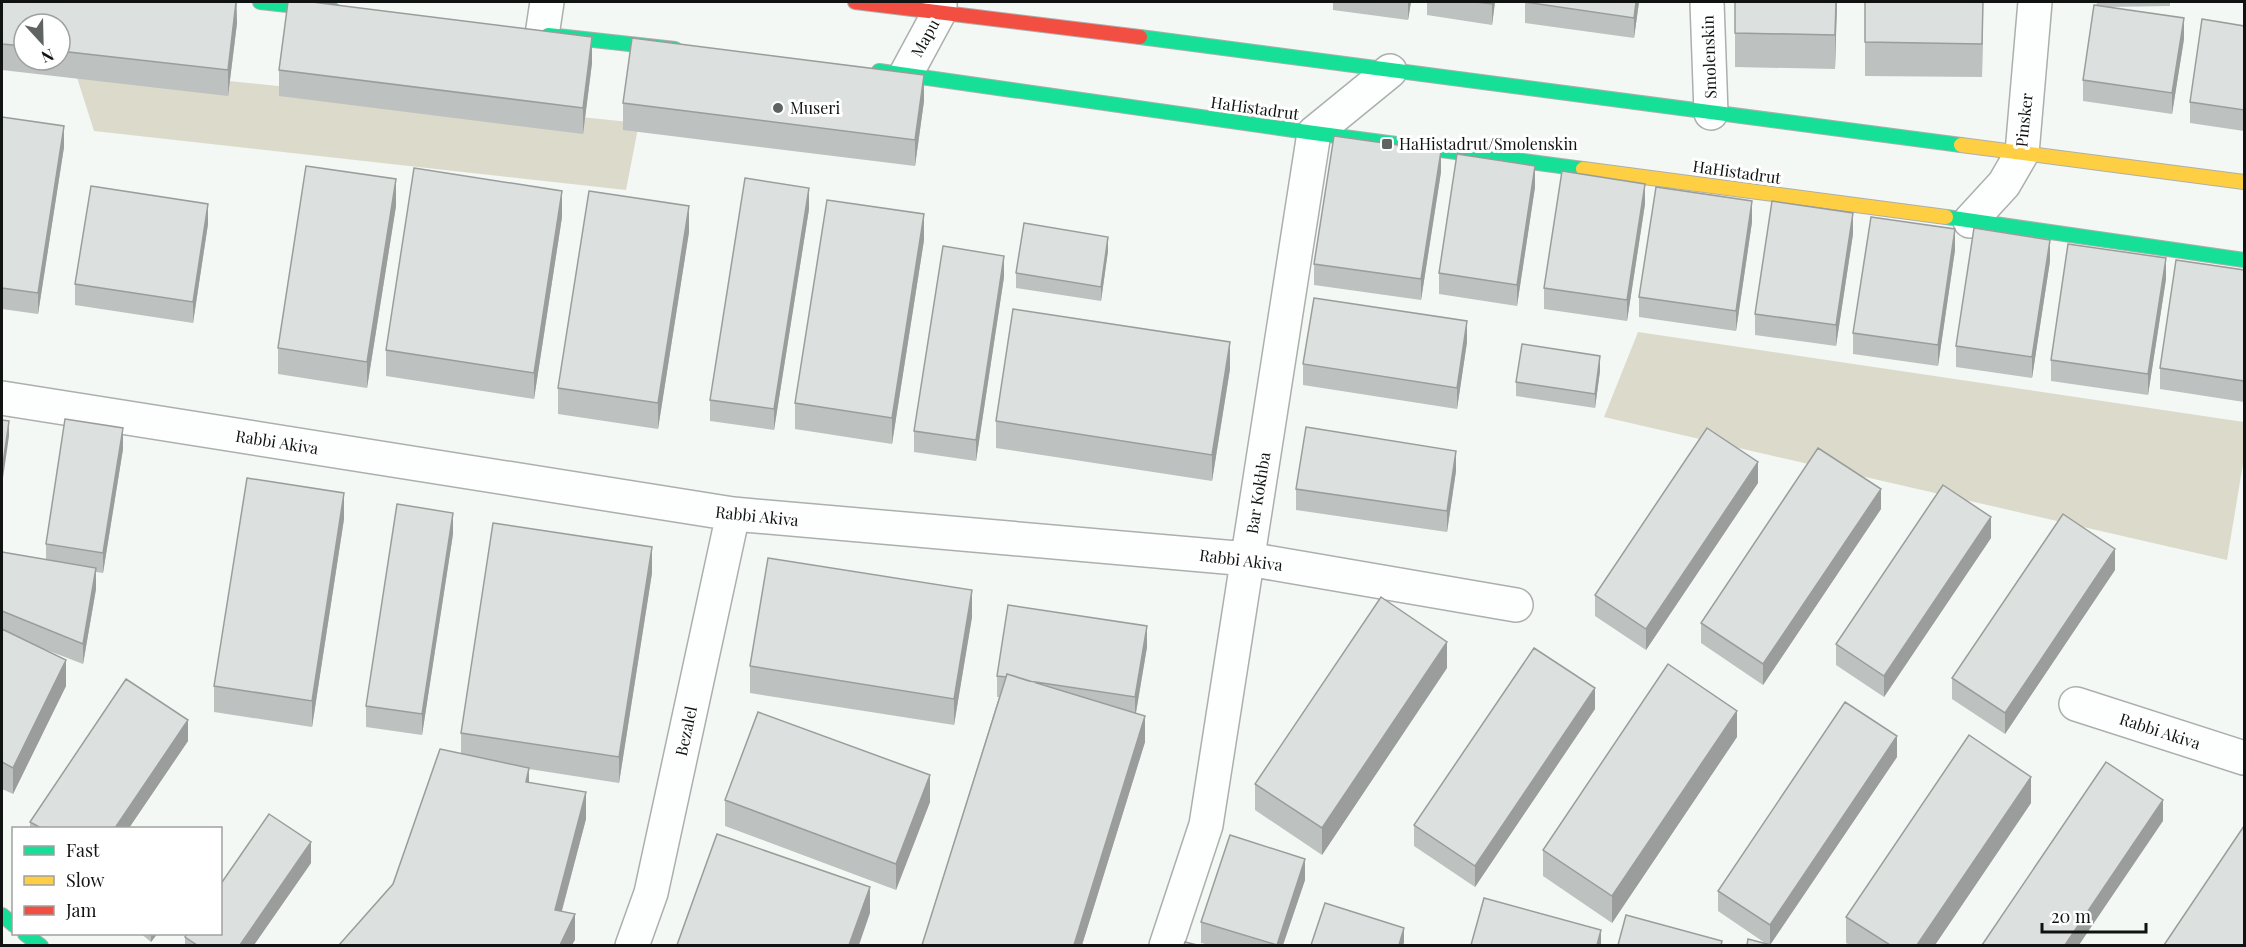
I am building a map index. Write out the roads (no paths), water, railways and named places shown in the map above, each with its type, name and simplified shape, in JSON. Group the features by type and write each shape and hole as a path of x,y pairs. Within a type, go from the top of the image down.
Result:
{"street":[{"path":"260,2 342,11"},
{"path":"547,2 536,34 694,51"},
{"path":"855,2 940,6 1390,71 2244,182"},
{"name":"Smolenskin","path":"1707,2 1711,113"},
{"name":"Pinsker","path":"1970,221 2004,184 2022,153 2035,2"},
{"name":"Mapu","path":"906,74 940,6"},
{"name":"HaHistadrut","path":"871,70 2244,260"},
{"path":"1314,133 1390,71"},
{"name":"Bar Kokhba","path":"1166,945 1206,825 1314,133"},
{"name":"Rabbi Akiva","path":"2,398 733,514 1248,559 1516,605"},
{"name":"Bezalel","path":"632,945 651,893 733,514"},
{"name":"Rabbi Akiva","path":"2076,704 2244,758"},
{"path":"28,935 41,945"}],"place":[{"name":"Museri","path":"778,108"},
{"name":"HaHistadrut/Smolenskin","path":"1387,144"}]}
